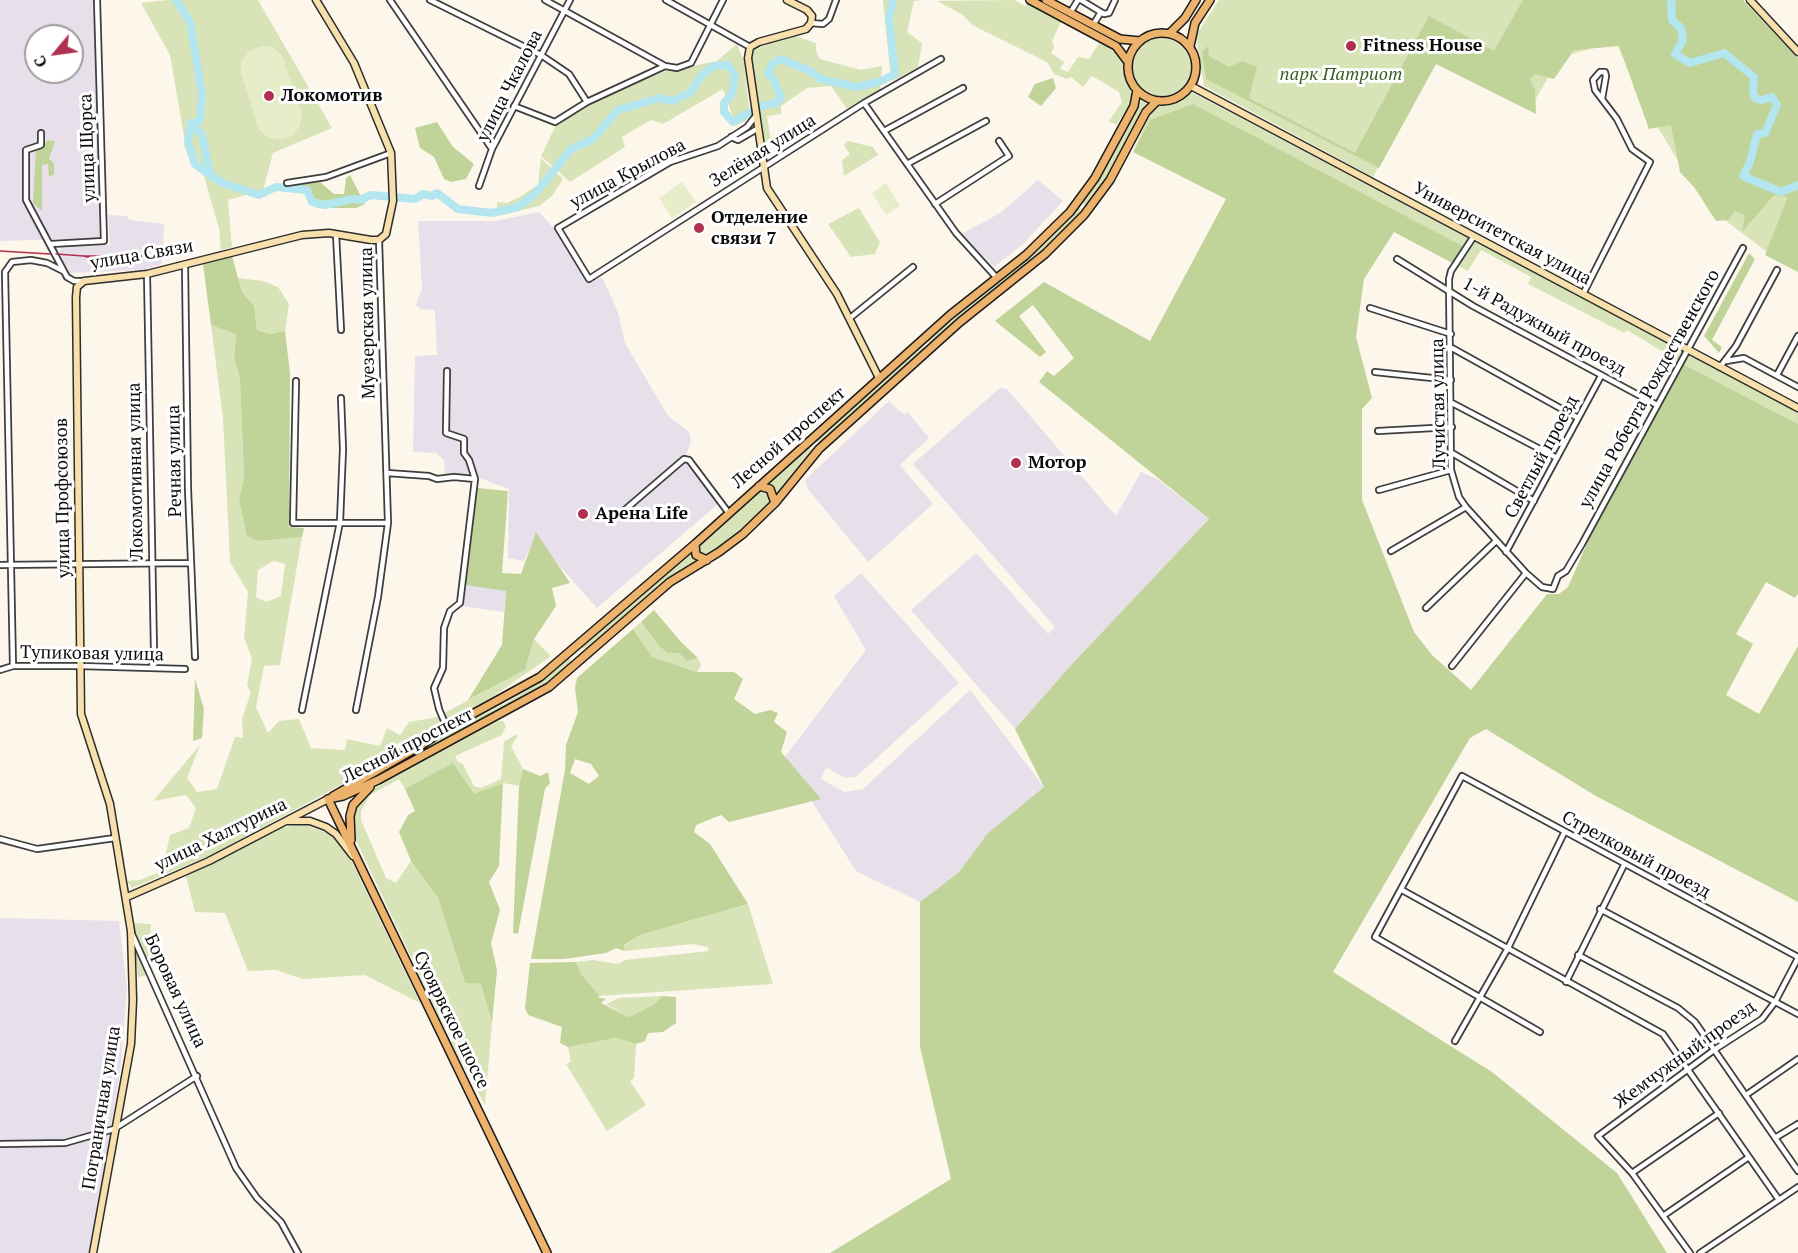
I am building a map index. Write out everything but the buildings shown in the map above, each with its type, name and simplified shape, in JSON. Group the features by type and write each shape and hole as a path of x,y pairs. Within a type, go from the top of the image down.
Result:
{"main road":[{"name":"Муезерская улица","path":"316,0 354,63 391,153 393,201 386,234 379,240"},
{"path":"787,0 807,10 812,16 811,23 806,30 759,42 750,48 748,58 755,116 768,188 819,266 849,318 879,378"},
{"path":"1030,0 1118,48 1128,62"},
{"path":"1046,0 1120,39 1140,41 1154,34 1170,33 1190,46 1194,53 1197,70 1191,86 1176,99 1157,101 1137,90 1128,72 1128,62 1140,41"},
{"path":"1170,33 1185,18 1196,0"},
{"path":"1190,46 1195,23 1210,0"},
{"path":"1750,0 1798,52"},
{"name":"Университетская улица","path":"1191,86 1798,408"},
{"name":"Лесной проспект","path":"328,799 447,728 519,691 568,653 695,544 879,378 996,277 1038,244 1079,200 1118,139 1134,106 1137,90"},
{"name":"Лесной проспект","path":"328,799 343,796 378,780 549,687 670,582 707,560 743,534 775,503 819,449 929,350 1045,254 1084,215 1110,180 1146,112 1157,101"},
{"path":"1079,200 1083,206 1090,207"},
{"path":"1074,207 1081,208 1084,215"},
{"name":"улица Связи","path":"84,281 147,274 302,235 336,234 379,240"},
{"name":"улица Профсоюзов","path":"82,718 76,297 77,287 84,281"},
{"path":"921,342 928,345 929,350"},
{"path":"810,440 812,445 819,449"},
{"path":"758,486 770,489 775,503"},
{"path":"695,544 696,555 707,560"},
{"path":"578,644 586,654"},
{"path":"568,653 577,663"},
{"name":"Боровая улица","path":"82,718 106,789 127,897 131,931"},
{"path":"359,862 349,828 350,816 361,794 378,780"},
{"name":"улица Халтурина","path":"127,897 208,861 328,799"},
{"name":"Суоярвское шоссе","path":"328,799 547,1253"},
{"path":"281,823 299,820 326,827 336,834 359,862"},
{"name":"Пограничная улица","path":"93,1253 131,1044 133,1000 131,931"}],"street":[{"name":"улица Щорса","path":"51,244 104,241 96,0"},
{"path":"390,0 492,149"},
{"path":"430,0 541,55 570,74 587,102"},
{"path":"545,0 664,66 677,68 691,63 723,0"},
{"name":"улица Чкалова","path":"479,186 492,149 570,0"},
{"path":"666,0 712,24 750,48"},
{"path":"811,23 823,24 829,19 836,0"},
{"path":"1070,13 1079,0 1101,12 1109,13 1115,0"},
{"path":"1093,25 1101,12"},
{"name":"Зелёная улица","path":"603,270 864,103 941,59"},
{"path":"514,106 553,123 587,102 664,66"},
{"path":"1583,294 1650,162 1632,149 1617,119 1595,90 1593,81 1600,72 1605,72 1602,99"},
{"path":"884,131 963,88"},
{"path":"864,103 956,233 996,277"},
{"name":"улица Крылова","path":"603,270 589,279 558,228 670,162 718,146 747,127 755,116"},
{"path":"907,164 986,122"},
{"path":"747,127 757,129"},
{"path":"731,137 738,140 757,129"},
{"path":"41,133 41,145 26,150 26,200 51,244 63,271"},
{"path":"935,204 1009,156 999,141"},
{"path":"287,183 326,177 391,153"},
{"path":"336,234 340,330"},
{"name":"Лучистая улица","path":"1474,236 1451,271 1449,289 1451,470 1459,497 1506,552 1542,587 1553,589 1558,576 1566,571 1582,544"},
{"name":"Муезерская улица","path":"356,710 378,597 388,523 379,240"},
{"name":"улица Роберта Рождественского","path":"1582,544 1743,248"},
{"name":"1-й Радужный проезд","path":"1397,259 1449,289 1473,306 1657,405"},
{"path":"13,666 5,272 12,262 31,260 47,263 63,271 74,281 84,281"},
{"name":"Речная улица","path":"184,265 190,563 195,657"},
{"path":"849,318 913,267"},
{"path":"1720,367 1726,361 1777,270"},
{"name":"Локомотивная улица","path":"147,274 154,651 152,668"},
{"path":"1370,308 1451,334"},
{"path":"1777,375 1798,336"},
{"path":"1451,348 1578,418"},
{"path":"1726,361 1744,358 1798,387"},
{"path":"447,371 446,434 464,439 464,453 469,460 475,479 460,603 450,610 444,628 443,668 434,688 447,728"},
{"path":"1375,372 1451,380"},
{"name":"Светлый проезд","path":"1506,552 1601,376"},
{"path":"296,381 293,523 388,523"},
{"path":"302,710 340,522 343,449 341,398"},
{"path":"1452,403 1557,458"},
{"path":"1378,431 1452,427"},
{"path":"1452,453 1534,501"},
{"path":"620,514 684,459 689,460 728,512"},
{"path":"1379,489 1451,470"},
{"path":"387,472 429,476 437,479 454,477 475,479"},
{"path":"1391,552 1466,507"},
{"path":"1426,608 1496,541"},
{"path":"0,565 79,562 190,563"},
{"path":"1452,666 1526,573"},
{"name":"Тупиковая улица","path":"0,670 13,666 185,669"},
{"name":"Стрелковый проезд","path":"1402,890 1462,776 1564,833 1798,957"},
{"path":"1455,1041 1508,948 1564,833"},
{"path":"0,839 37,849 115,838"},
{"path":"1566,982 1600,909 1624,865"},
{"path":"1540,1032 1375,937 1402,890 1663,1035 1689,1068 1779,1200"},
{"path":"1600,909 1798,1014"},
{"name":"Боровая улица","path":"131,931 236,1168 257,1198 281,1222 298,1253"},
{"path":"1578,955 1678,1008 1695,1022 1798,1171"},
{"name":"Жемчужный проезд","path":"1632,1173 1598,1136 1714,1050 1762,1019 1775,1002 1798,957"},
{"path":"1746,1095 1798,1059"},
{"path":"0,1144 75,1141 114,1129 197,1076"},
{"path":"1690,1253 1632,1173 1719,1113"},
{"path":"1775,1138 1798,1124"},
{"path":"1663,1216 1749,1156"},
{"path":"1700,1253 1798,1187"}],"shaded area":[{"path":"0,0 94,0 102,238 0,241"},
{"path":"1038,180 1063,201 1023,244 994,267 962,234 1000,213"},
{"path":"539,212 558,233 588,282 602,277 618,312 625,343 668,416 689,432 691,441 684,461 718,504 597,608 535,538 524,561 508,558 509,489 469,474 445,474 444,460 436,453 413,452 415,356 437,355 435,310 421,309 416,305 422,289 418,221 496,221"},
{"path":"108,215 127,216 129,220 164,224 162,264 141,270 70,273 60,254 60,247 110,245"},
{"path":"1000,388 1007,389 1116,516 1141,472 1157,479 1209,519 1073,663 1015,729 911,610 976,553 1048,634 1055,627 913,464"},
{"path":"889,401 904,414 908,412 929,438 900,465 933,504 868,562 808,489 805,480"},
{"path":"861,573 959,683 856,777 845,778 826,767 821,779 844,792 863,789 970,690 1044,787 987,834 959,872 920,902 856,871 784,758 866,650 834,596"},
{"path":"465,585 506,590 504,612 460,606"},
{"path":"0,918 119,921 127,988 120,1073 90,1253 0,1253"}],"green space":[{"path":"168,0 258,0 332,128 273,153 263,190 228,200 232,247 221,250 219,228 200,163 186,148 170,55 141,3"},
{"path":"883,0 924,0 914,1 907,32 922,43 918,67 893,81 891,80"},
{"path":"1014,0 1025,6 1028,3 1061,21 1052,41 1054,47 1051,53 1064,62 1060,69 1068,72 1078,57 1089,59 1100,41 1124,59 1126,79 1133,99 1116,125 1109,121 1122,102 1119,92 1092,76 1083,87 1071,77 1067,79 1054,74 1047,62 972,25 963,15 937,1"},
{"name":"парк Патриот","path":"1219,0 1738,0 1798,204 1770,254 1718,215 1685,172 1649,113 1616,42 1560,57 1531,107 1434,61 1373,177 1204,86 1196,36"},
{"name":"парк Патриот","path":"1523,0 1743,0 1798,58 1798,272 1765,255 1788,197 1774,195 1742,232 1745,215 1735,211 1728,220 1716,221 1694,187 1680,172 1671,125 1649,129 1619,46 1574,50 1554,79 1535,74 1530,79 1535,90 1536,114 1436,64 1379,168 1206,79 1202,52 1208,46 1209,56 1229,67 1243,61 1257,67 1249,98 1355,153 1429,16 1494,51"},
{"path":"795,36 816,43 816,51 820,59 861,70 882,66 880,91 848,110 831,86 807,88 781,106 781,114 767,116 771,142 763,143 752,58 754,50"},
{"path":"1156,38 1168,38 1178,42 1187,51 1191,73 1183,88 1168,96 1156,96 1146,92 1137,83 1133,73 1133,61 1137,51 1146,42"},
{"path":"737,44 744,62 750,118 736,126 723,89 663,124 651,120 622,137 625,147 570,182 541,156 557,123 597,99 666,71 717,61"},
{"path":"263,46 273,47 282,55 302,114 300,126 293,135 282,140 269,138 259,130 241,73 241,62 250,50"},
{"path":"1053,78 1056,88 1041,106 1028,97 1035,84"},
{"path":"1193,93 1798,411 1798,424 1683,364 1627,330 1624,333 1528,284 1531,277 1481,250 1468,271 1456,265 1466,249 1150,120 1133,152 1150,113 1156,106"},
{"path":"1142,99 1147,102 1111,170 1087,205 1084,205 1083,201 1124,136"},
{"path":"1193,104 1466,248 1456,265 1394,232 1364,279 1356,337 1372,398 1362,409 1362,500 1414,632 1432,655 1471,690 1547,594 1559,594 1568,587 1592,532 1683,364 1798,424 1798,594 1795,598 1766,582 1736,634 1753,644 1726,695 1759,714 1798,646 1798,902 1596,796 1486,729 1470,738 1333,972 1492,1072 1617,1173 1667,1253 830,1253 951,1179 920,1047 920,902 959,872 987,834 1044,787 1015,729 1073,663 1209,519 1039,382 1047,371 1054,376 1074,358 1033,305 1019,316 1046,352 1040,357 995,321 1044,282 1150,341 1226,199 1133,152 1150,120"},
{"path":"437,122 453,147 474,164 466,179 451,182 444,179 434,157 420,148 415,128"},
{"path":"48,140 55,141 49,159 54,163 54,174 49,177 48,164 42,165 42,211 33,203 36,149 43,147"},
{"path":"848,141 873,147 878,155 844,176 842,160 850,154 844,145"},
{"path":"541,158 563,179 552,196 539,206 497,216 497,202 507,203 538,185"},
{"path":"350,175 365,204 356,208 317,208 308,188 290,189 288,186 320,182 334,194 344,194 346,178"},
{"path":"682,182 696,202 672,218 659,198"},
{"path":"886,183 900,206 886,215 872,193"},
{"path":"859,208 880,242 875,254 851,257 828,224"},
{"path":"1076,209 1080,209 1080,213 1038,255 968,310 930,345 927,341 1037,250"},
{"path":"1749,253 1755,259 1712,340 1722,347 1719,353 1704,336"},
{"path":"232,256 242,292 254,306 257,330 270,334 285,331 290,373 289,527 304,528 302,537 258,541 247,536 239,500 244,477 240,380 234,356 236,334 211,325 203,264"},
{"path":"238,278 263,281 278,287 289,304 285,331 270,334 257,330 254,306 242,292"},
{"path":"211,325 236,333 234,356 240,380 244,478 239,500 258,541 302,537 280,665 264,666 256,707 268,733 279,721 299,719 311,748 345,750 347,739 380,746 387,728 400,735 409,722 437,717 525,670 534,639 551,656 482,704 450,720 419,743 209,856 132,888 127,881 140,880 162,871 170,835 189,828 196,808 186,795 153,801 200,745 187,778 197,792 217,789 235,737 243,738 242,719 251,692 247,686 252,658 244,638 248,592 230,562 223,418","holes":["274,561 285,564 281,596 266,602 256,597 258,570"]},
{"path":"924,346 923,351 820,442 816,442 816,439 891,372"},
{"path":"809,447 811,450 776,495 775,489 767,483"},
{"path":"477,488 508,491 502,573 521,574 536,532 570,583 552,588 556,606 534,639 525,670 468,700 502,645 506,591 465,585"},
{"path":"760,489 768,492 769,503 739,533 711,555 700,553 700,544"},
{"path":"690,551 698,561 663,582 586,649 582,648 583,644"},
{"path":"654,610 698,658 687,661 679,653 668,653 658,645 641,622"},
{"path":"641,622 658,645 679,653 687,661 698,658 701,665 697,672 651,657 633,629"},
{"path":"633,629 652,657 697,672 734,672 743,679 734,699 755,714 770,710 778,713 774,722 787,732 781,752 821,799 729,822 721,815 696,825 694,832 710,844 748,904 640,935 624,945 625,951 616,948 606,953 564,959 531,959 565,770 566,745 578,712 575,688 577,678","holes":["575,759 591,764 599,776 589,784 570,773"]},
{"path":"569,658 571,663 542,687 345,793 466,723 506,703 538,683"},
{"path":"195,679 204,709 202,738 193,741"},
{"path":"498,721 503,721 506,726 502,735 455,756 458,762 463,764 474,786 481,788 501,779 504,742 515,735 518,736 511,746 523,769 519,786 503,783 474,795 453,764 405,789 399,779 370,795 361,811 361,820 386,878 396,883 411,861 438,898 465,983 481,984 492,1023 485,1105 451,1042 462,1031 444,1027 354,836 352,822 354,811 362,797 374,787"},
{"path":"453,763 474,794 503,783 499,866 489,882 500,910 491,943 497,970 492,1023 481,984 465,983 438,898 411,861 399,832 408,815 415,811 405,789"},
{"path":"523,769 540,776 548,772 550,783 545,789 518,934 513,933 519,786"},
{"path":"304,824 334,836 352,862 420,1003 365,975 303,979 276,970 248,971 225,913 195,912 186,876 280,828"},
{"path":"748,904 773,984 600,996 581,974 576,962 593,960 618,964 625,960 709,951 707,947 692,944 625,951 624,946 640,935"},
{"path":"132,923 151,924 148,975 138,977"},
{"path":"576,962 581,974 600,996 597,997 606,999 601,1003 629,1017 653,1005 662,996 676,997 676,1023 663,1032 648,1033 645,1041 636,1044 616,1038 568,1047 560,1043 562,1027 528,1015 525,1008 530,963"},
{"path":"662,996 653,1005 629,1017 606,1004 619,998"},
{"path":"616,1038 636,1044 634,1078 630,1081 646,1105 607,1131 566,1064 571,1062 568,1047"}],"waterway":[{"path":"176,0 190,22 202,94 200,120 191,123 188,143 195,164 210,175 223,183 259,195 276,187 307,190 312,202 325,205 352,199 360,200 371,195 415,199 423,194 432,196 437,193 458,209 492,213 518,207 536,193 571,149 593,139 618,110 659,98 673,101 691,92 702,75 713,66 728,65 735,75 732,94 724,103 724,112 733,122 761,106 776,103 781,98 774,80 768,74 772,64 781,59 810,71 821,79 857,87 879,82 895,74 889,18 893,0"},
{"path":"1671,0 1672,20 1681,28 1683,40 1675,54 1690,63 1724,53 1754,77 1755,98 1762,100 1772,97 1777,105 1765,133 1757,134 1750,162 1743,176 1781,192 1798,185"},
{"path":"191,123 202,135 210,175"}],"railway":[{"path":"0,251 50,254"},
{"path":"56,254 84,256 114,265"},
{"path":"84,256 152,256"}],"place":[{"name":"Fitness House","path":"1351,46"},
{"name":"Локомотив","path":"269,96"},
{"name":"Отделение связи 7","path":"699,228"},
{"name":"Мотор","path":"1016,463"},
{"name":"Арена Life","path":"583,514"}]}
